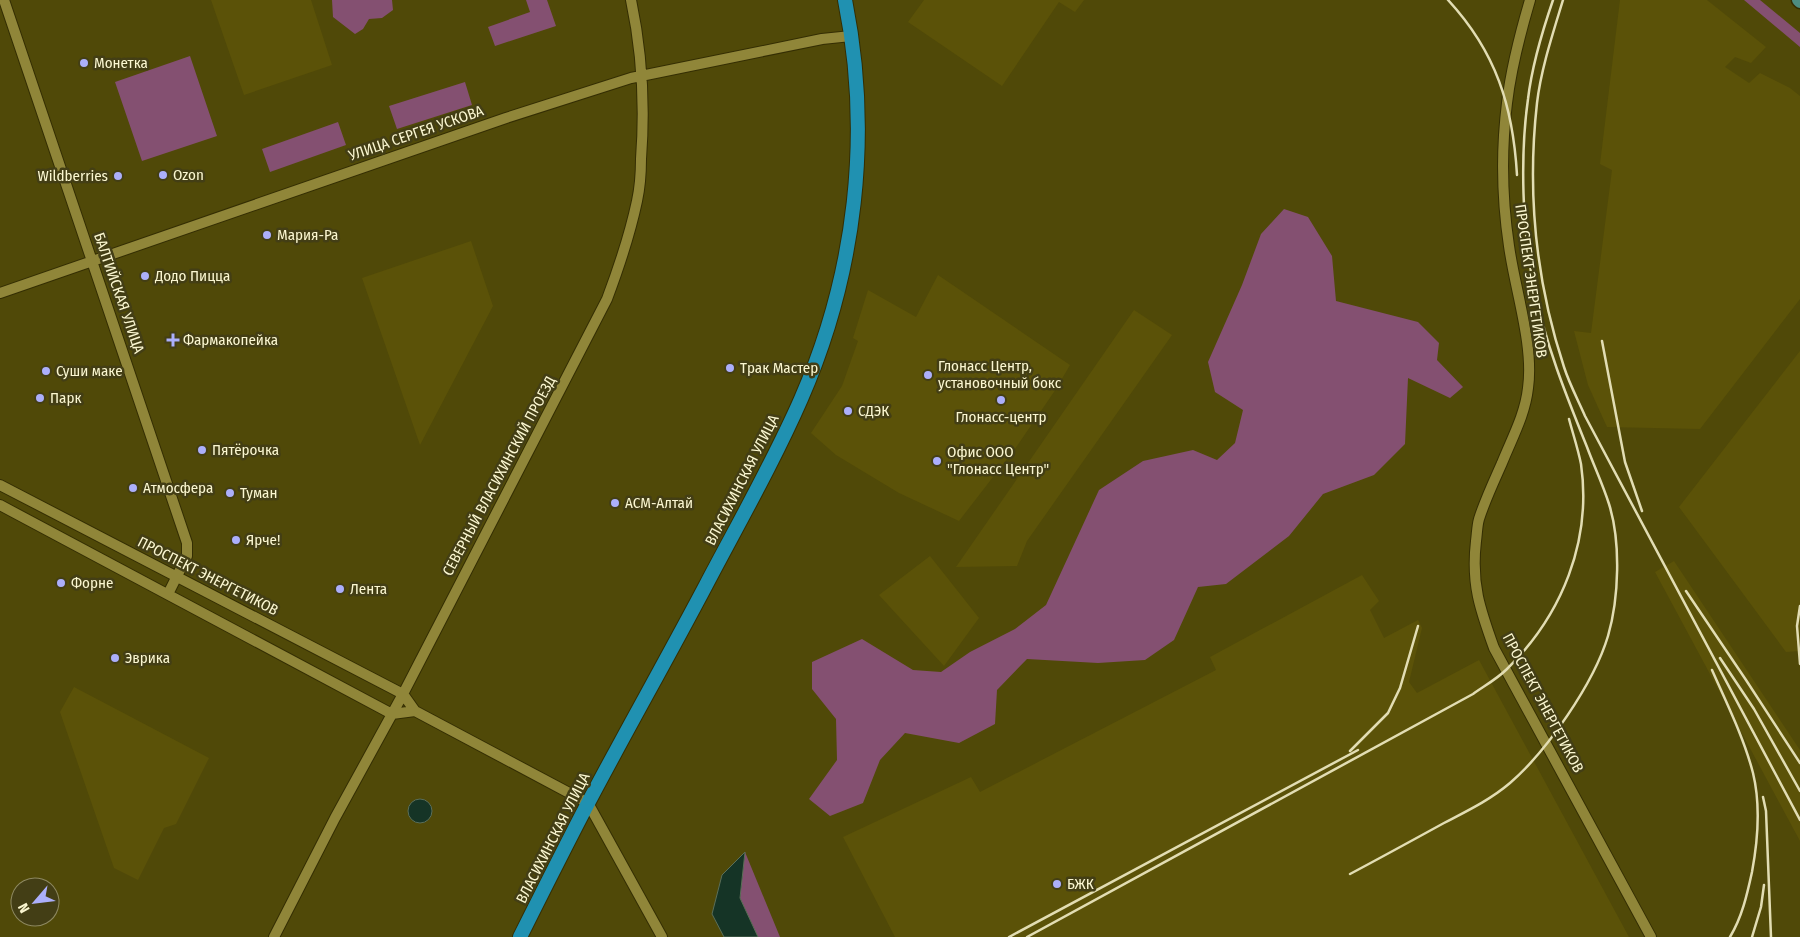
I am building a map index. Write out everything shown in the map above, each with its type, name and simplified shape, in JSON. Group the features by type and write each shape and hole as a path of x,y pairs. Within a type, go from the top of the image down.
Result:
{"highway":[{"name":"ВЛАСИХИНСКАЯ УЛИЦА","path":"520,937 588,803 660,673 777,448 801,399 821,348 834,306 847,250 855,202 858,161 858,95 845,0"}],"street":[{"name":"БАЛТИЙСКАЯ УЛИЦА","path":"4,0 187,543 187,556 168,594"},
{"name":"СЕВЕРНЫЙ ВЛАСИХИНСКИЙ ПРОЕЗД","path":"274,937 334,818 403,694 607,299 640,188 643,140 641,76 638,33 631,0"},
{"name":"ПРОСПЕКТ ЭНЕРГЕТИКОВ","path":"1530,0 1515,58 1507,103 1503,176 1504,210 1526,340 1529,386 1526,403 1516,434 1478,520 1474,556 1474,584 1480,609 1494,648 1548,744 1650,937"},
{"name":"УЛИЦА СЕРГЕЯ УСКОВА","path":"0,293 506,118 641,76 851,36"},
{"name":"ПРОСПЕКТ ЭНЕРГЕТИКОВ","path":"0,485 403,694"},
{"path":"0,505 392,714 416,712"},
{"path":"403,694 416,712 588,803 662,937"}],"shaded area":[{"path":"211,0 311,0 332,65 244,95"},
{"path":"332,0 392,0 393,10 382,18 369,19 363,29 355,34 333,17"},
{"path":"526,0 547,0 556,26 495,46 488,27 530,12"},
{"path":"924,0 1084,0 1075,12 1059,2 1002,86 908,22"},
{"path":"1620,0 1707,0 1766,47 1751,63 1735,57 1725,67 1749,83 1760,73 1790,88 1800,96 1800,299 1700,429 1607,427 1588,385 1574,331 1591,333 1612,170 1600,164"},
{"path":"1744,0 1760,0 1800,33 1800,47"},
{"path":"190,56 217,136 142,161 115,82"},
{"path":"465,82 472,105 397,129 389,106"},
{"path":"338,122 346,145 270,172 262,149"},
{"path":"1284,209 1308,217 1332,256 1336,301 1418,322 1439,343 1437,360 1463,387 1450,398 1408,378 1405,444 1374,475 1323,494 1289,536 1226,584 1198,587 1174,640 1145,660 1098,663 1027,659 997,690 995,724 959,743 905,733 880,760 863,803 830,816 809,799 837,760 836,719 812,689 812,662 862,639 913,670 941,672 970,652 1015,629 1046,605 1099,490 1143,461 1193,450 1217,460 1235,443 1243,410 1215,392 1208,362 1242,285 1261,234"},
{"path":"471,241 493,306 420,445 362,278"},
{"path":"938,275 1070,365 1017,446 959,521 899,493 836,455 811,433 842,386 858,341 853,338 868,290 916,317"},
{"path":"1134,310 1172,335 1027,541 1017,566 956,567"},
{"path":"1800,351 1800,651 1786,652 1679,507"},
{"path":"930,556 979,618 944,666 879,595"},
{"path":"1674,561 1800,750 1800,841 1655,572"},
{"path":"1362,575 1379,601 1370,610 1384,638 1418,620 1422,628 1409,682 1417,693 1479,660 1629,937 895,937 843,837 971,777 980,792 1216,670 1210,657"},
{"path":"74,687 209,758 176,824 164,828 138,880 114,868 60,712"},
{"path":"420,799 428,803 432,811 428,819 420,823 412,819 408,811 412,803"},
{"path":"745,852 780,937 758,937 740,898"},
{"path":"745,852 740,898 758,937 724,937 712,914 722,875"}],"railway":[{"path":"1448,0 1465,20 1478,40 1490,60 1499,81 1511,126 1517,175"},
{"path":"1350,874 1470,810 1510,783 1554,735 1581,695 1601,654 1612,621 1617,570 1613,519 1604,490 1550,349 1534,287 1527,242 1523,169 1525,121 1535,61 1553,0"},
{"path":"1563,0 1541,77 1534,136 1533,170 1536,236 1554,335 1566,373 1585,416 1800,820"},
{"path":"1602,341 1625,462 1642,511"},
{"path":"1027,937 1473,694 1507,669 1543,625 1557,601 1569,575 1577,548 1582,521 1583,493 1581,464 1569,419"},
{"path":"1686,591 1800,763"},
{"path":"1800,606 1797,626 1800,664"},
{"path":"1350,751 1388,713 1400,688 1418,626"},
{"path":"1720,658 1754,709 1800,791"},
{"path":"1712,670 1745,747 1756,785 1758,810 1756,848 1752,872 1741,914 1730,937"},
{"path":"1009,937 1358,750"},
{"path":"1763,797 1766,811 1771,937"},
{"path":"1752,937 1761,907 1764,885"}],"place":[{"name":"Монетка","path":"84,63"},
{"name":"Ozon","path":"163,175"},
{"name":"Wildberries","path":"118,176"},
{"name":"Мария-Ра","path":"267,235"},
{"name":"Додо Пицца","path":"145,276"},
{"name":"Фармакопейка","path":"173,340"},
{"name":"Трак Мастер","path":"730,368"},
{"name":"Суши маке","path":"46,371"},
{"name":"Глонасс Центр, установочный бокс","path":"928,375"},
{"name":"Парк","path":"40,398"},
{"name":"Глонасс-центр","path":"1001,400"},
{"name":"СДЭК","path":"848,411"},
{"name":"Пятёрочка","path":"202,450"},
{"name":"Офис ООО \"Глонасс Центр\"","path":"937,461"},
{"name":"Атмосфера","path":"133,488"},
{"name":"Туман","path":"230,493"},
{"name":"АСМ-Алтай","path":"615,503"},
{"name":"Ярче!","path":"236,540"},
{"name":"Форне","path":"61,583"},
{"name":"Лента","path":"340,589"},
{"name":"Эврика","path":"115,658"},
{"name":"БЖК","path":"1057,884"}]}
